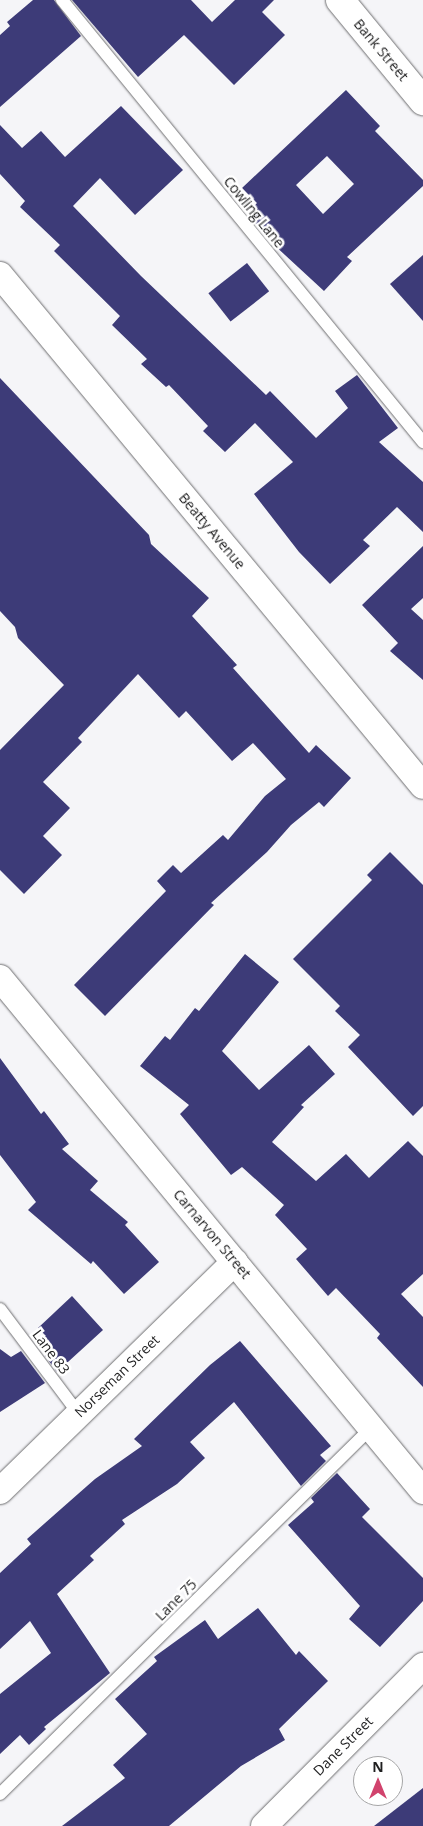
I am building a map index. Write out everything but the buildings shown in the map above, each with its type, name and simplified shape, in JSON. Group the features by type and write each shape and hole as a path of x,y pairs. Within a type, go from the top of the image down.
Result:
{"street":[{"name":"Bank Street","path":"340,0 423,101"},
{"name":"Beatty Avenue","path":"0,275 423,786"},
{"name":"Carnarvon Street","path":"0,978 423,1491"},
{"name":"Norseman Street","path":"0,1491 235,1262"},
{"name":"Dane Street","path":"264,1826 423,1666"}],"lane":[{"name":"Cowling Lane","path":"62,0 423,442"},
{"name":"Lane 83","path":"0,1309 78,1413"},
{"name":"Lane 75","path":"0,1794 372,1427"}]}
